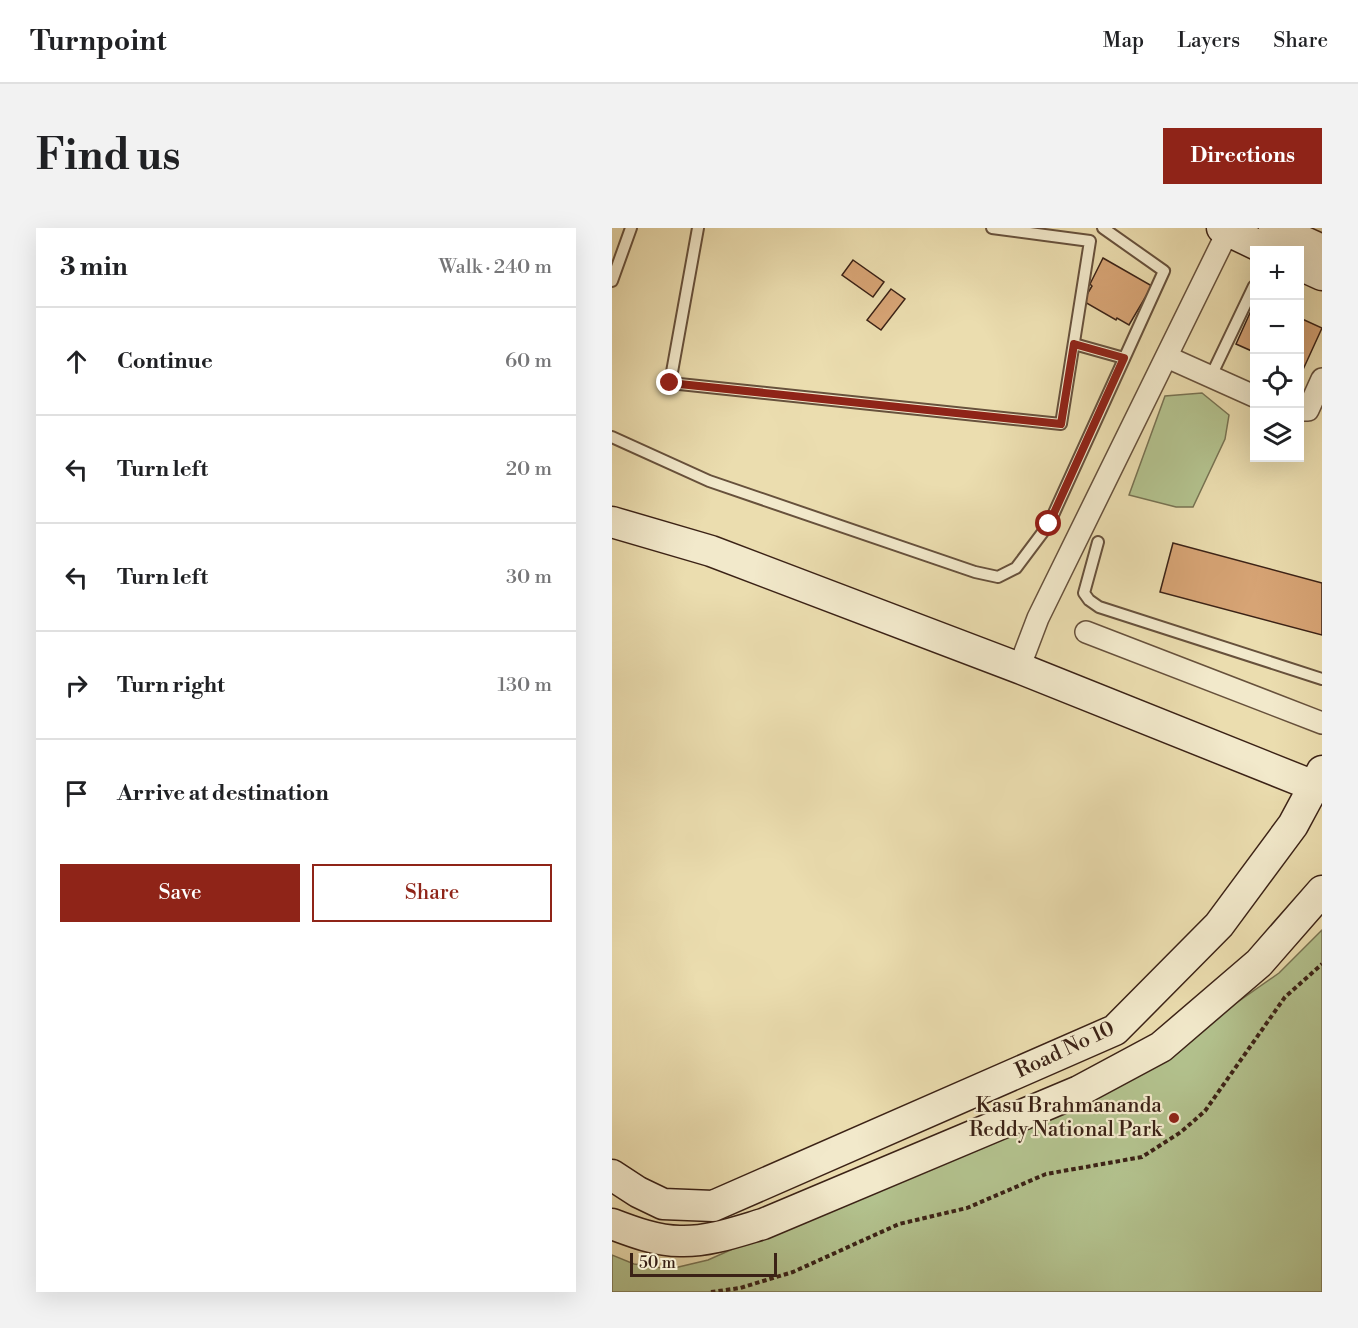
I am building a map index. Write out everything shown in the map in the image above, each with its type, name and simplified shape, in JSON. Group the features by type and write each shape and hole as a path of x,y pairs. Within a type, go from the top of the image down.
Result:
{"main road":[{"path":"1274,228 1322,250"},
{"path":"1225,230 1259,246"},
{"path":"1304,267 1322,275"},
{"path":"612,522 711,551 1318,779"},
{"name":"Road No 10","path":"612,1175 638,1192 663,1204 713,1206 1115,1030 1219,925 1293,825 1318,779"},
{"name":"Road No 10","path":"612,1224 656,1238 681,1241 719,1237 763,1224 1079,1091 1161,1047 1259,963 1322,891"},
{"path":"656,1238 663,1204"}],"street":[{"path":"1019,668 1038,618 1167,357 1225,230"},
{"path":"1167,357 1250,394"},
{"path":"1304,410 1308,410 1322,379"},
{"path":"1086,632 1322,723"}],"lane":[{"path":"612,281 631,228"},
{"path":"698,228 670,383 1061,424 1090,241 992,228"},
{"path":"612,437 709,481 975,572 998,577 1016,568 1049,524 1164,271 1103,228"},
{"path":"1211,376 1250,294"},
{"path":"1074,344 1124,358"},
{"path":"1098,542 1084,593 1099,607 1322,679"}],"path":[{"path":"711,1292 740,1288 793,1272 899,1224 967,1208 1046,1174 1142,1157 1180,1132 1206,1111 1285,997 1322,964"}],"green space":[{"path":"1202,393 1229,415 1225,439 1193,507 1176,507 1129,495 1165,396"},
{"name":"Kasu Brahmananda Reddy National Park","path":"1322,930 1322,1292 612,1292 612,1255 634,1264 670,1269 708,1260 1149,1064 1279,973"}],"building":[{"path":"1103,258 1152,286 1129,325 1083,301 1092,286 1090,284"},
{"path":"853,260 884,282 873,297 842,275"},
{"path":"891,289 905,299 881,330 867,320"},
{"path":"1250,313 1250,350 1236,344"},
{"path":"1304,320 1322,328 1304,367"},
{"path":"1173,543 1322,583 1322,635 1160,592"}],"place":[{"name":"Kasu Brahmananda Reddy National Park","path":"1174,1118"}],"route":[{"path":"670,383 1061,424 1074,344 1124,358 1049,524"}]}
